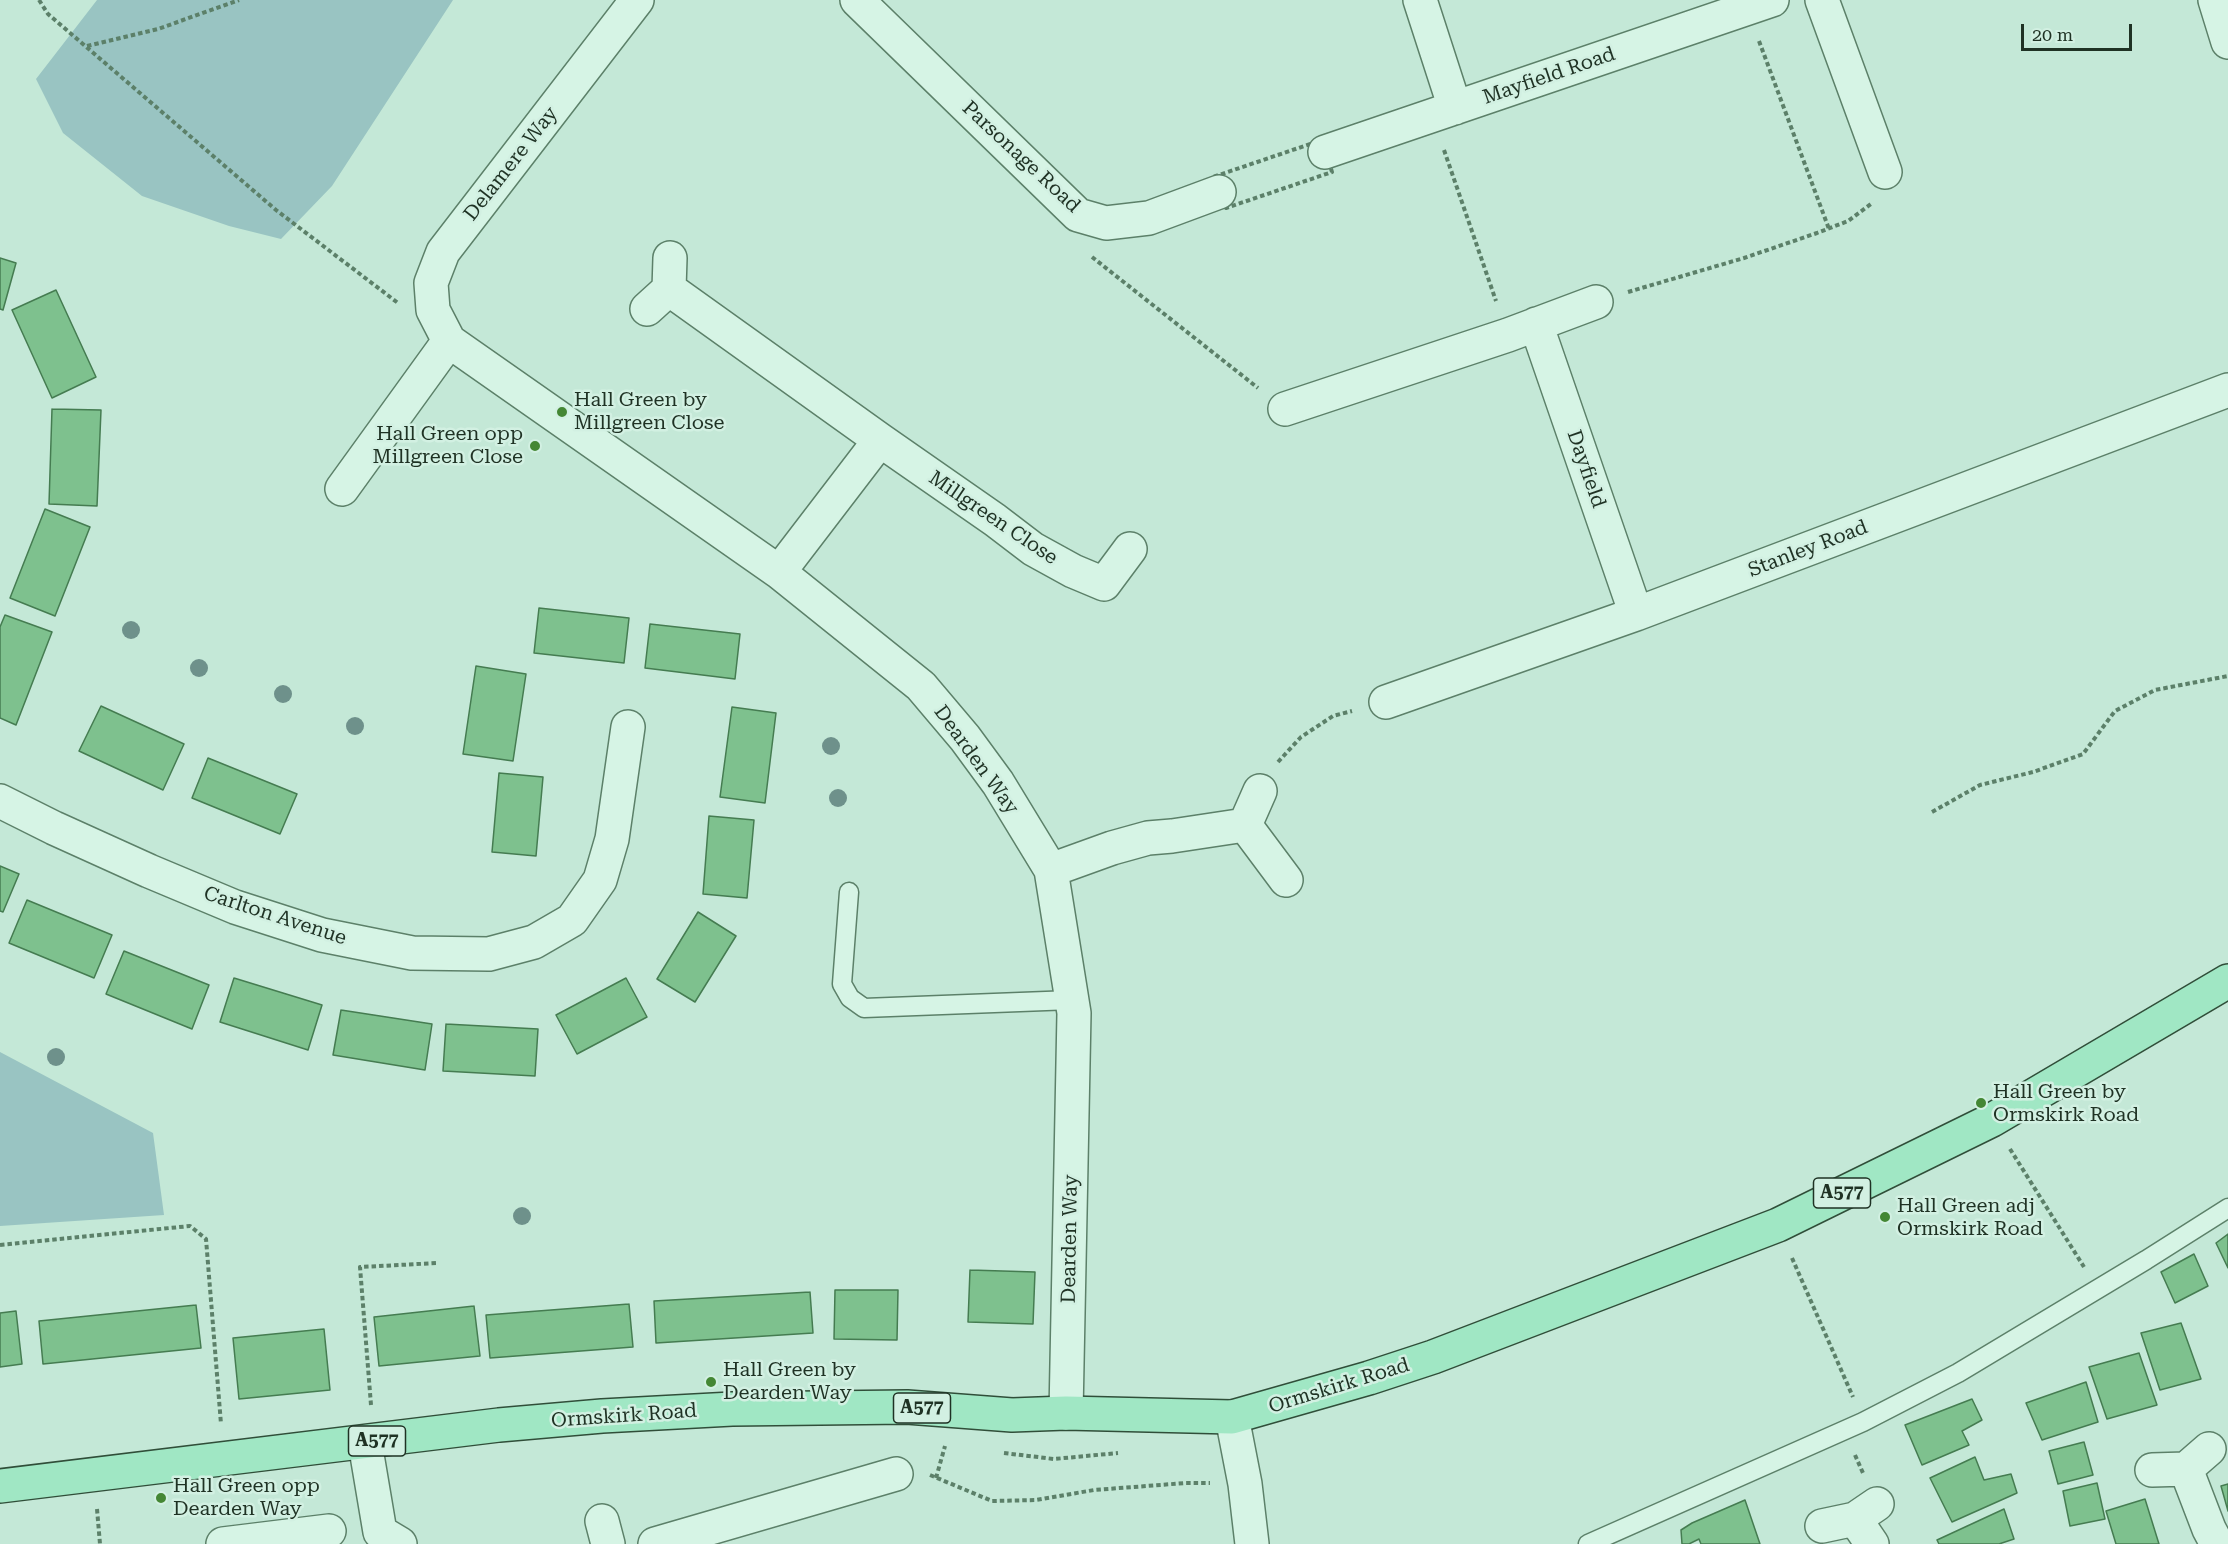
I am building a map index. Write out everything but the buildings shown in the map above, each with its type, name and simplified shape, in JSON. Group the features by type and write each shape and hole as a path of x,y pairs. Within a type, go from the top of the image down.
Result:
{"main road":[{"name":"Ormskirk Road","path":"0,1486 511,1424 732,1408 907,1407 1012,1415 1066,1413 1232,1417 1369,1378 1433,1357 1778,1225 1992,1120 2228,981"}],"street":[{"name":"Delamere Way","path":"449,341 433,310 431,283 443,252 637,0"},
{"name":"Parsonage Road","path":"857,0 1078,215 1106,223 1149,218 1219,192"},
{"path":"1420,0 1443,111"},
{"path":"1822,0 1885,172"},
{"path":"2215,0 2228,42"},
{"name":"Mayfield Road","path":"1326,152 1760,5"},
{"name":"Millgreen Close","path":"662,286 1033,549 1110,595 1130,549"},
{"path":"1285,409 1522,330 1596,302"},
{"name":"Dayfield","path":"1522,330 1636,614"},
{"path":"342,489 449,341"},
{"name":"Dearden Way","path":"449,341 779,572 921,686 998,783 1051,870 1072,1000 1074,1037 1066,1413"},
{"name":"Stanley Road","path":"1386,702 1636,614 2228,390"},
{"path":"779,572 880,440"},
{"name":"Carlton Avenue","path":"0,801 149,871 235,907 322,935 412,953 489,954 534,942 572,920 600,880 612,839 628,727"},
{"path":"1245,825 1260,791"},
{"path":"1051,870 1148,838 1245,825"},
{"path":"1245,825 1286,880"},
{"path":"1232,1417 1245,1484 1252,1544"},
{"path":"369,1442 380,1532 400,1544"},
{"path":"2152,1470 2198,1459 2209,1529 2217,1544"},
{"path":"655,1544 896,1474"},
{"path":"1822,1526 1868,1522"},
{"path":"223,1544 329,1531"}],"lane":[{"path":"849,892 842,984 850,998 864,1008 1072,1000"},
{"path":"1595,1543 1863,1422 1958,1373 2228,1208"}],"path":[{"path":"39,0 48,14 276,210 406,309"},
{"path":"86,46 158,29 239,0"},
{"path":"1760,5 1829,229"},
{"path":"1443,111 1522,330"},
{"path":"1322,140 1332,172 1226,208 1219,192 1213,177 1322,140"},
{"path":"1596,302 1744,258 1848,221 1873,203 1882,189 1885,172"},
{"path":"1078,215 1078,247 1285,409"},
{"path":"1932,812 1980,785 2032,772 2083,754 2115,711 2155,690 2228,676"},
{"path":"1260,791 1274,766 1301,737 1333,716 1386,702"},
{"path":"1992,1120 2097,1289"},
{"path":"1778,1225 1863,1422"},
{"path":"0,1245 190,1226 206,1239 224,1458"},
{"path":"369,1442 360,1267 438,1263"},
{"path":"1844,1430 1868,1522"},
{"path":"936,1478 943,1455"},
{"path":"896,1474 929,1475 992,1501 1036,1500 1094,1490 1185,1483 1245,1484"}],"shaded area":[{"path":"97,0 453,0 332,186 281,239 229,226 142,196 63,133 36,79"},
{"path":"0,1052 153,1133 164,1215 0,1226"}],"place":[{"name":"Hall Green by Millgreen Close","path":"562,412"},
{"name":"Hall Green opp Millgreen Close","path":"535,446"},
{"name":"Hall Green by Ormskirk Road","path":"1981,1103"},
{"name":"Hall Green adj Ormskirk Road","path":"1885,1217"},
{"name":"Hall Green by Dearden Way","path":"711,1382"},
{"name":"Hall Green opp Dearden Way","path":"161,1498"}]}
